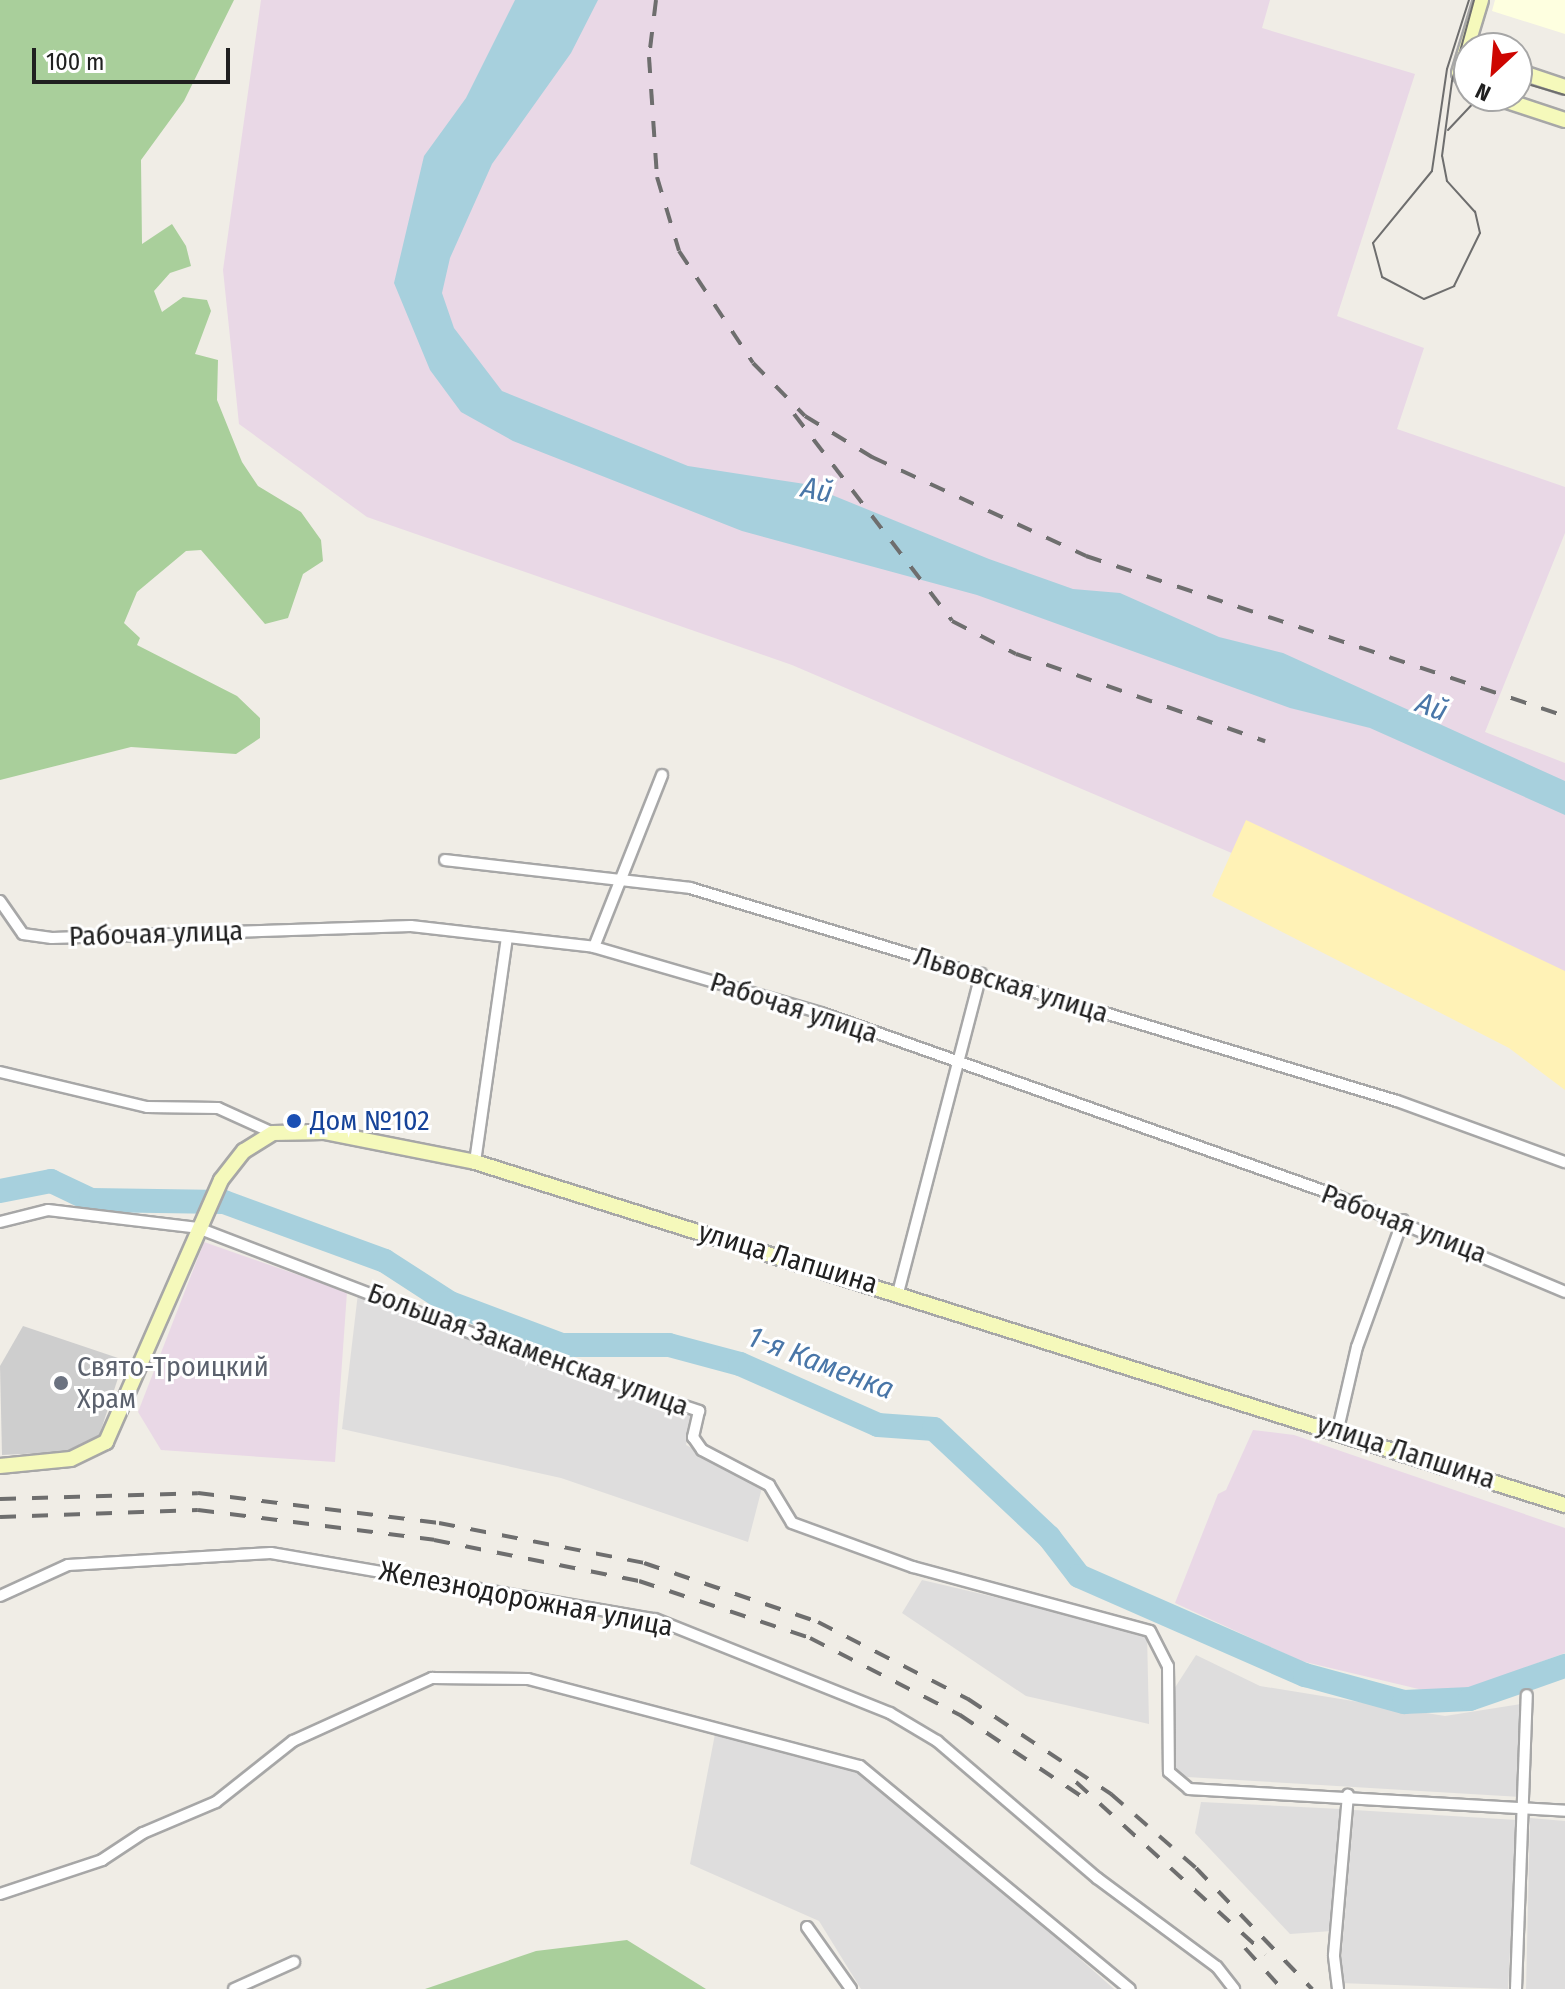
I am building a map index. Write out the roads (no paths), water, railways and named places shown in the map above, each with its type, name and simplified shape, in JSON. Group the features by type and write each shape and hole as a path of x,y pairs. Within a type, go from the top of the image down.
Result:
{"street":[{"path":"1473,32 1481,0"},
{"path":"1533,76 1565,87"},
{"path":"1533,109 1565,120"},
{"path":"594,947 662,775"},
{"name":"Львовская улица","path":"445,860 556,868 621,882 690,888 1397,1101 1565,1162"},
{"name":"Рабочая улица","path":"0,901 23,934 52,938 411,926 594,947 821,1013 955,1065 1403,1220 1565,1292"},
{"path":"475,1162 507,937"},
{"path":"898,1293 981,974"},
{"name":"улица Лапшина","path":"0,1072 147,1107 218,1108 273,1133 324,1132 475,1162 1338,1429 1565,1505"},
{"path":"0,1466 71,1459 106,1442 119,1426 198,1228 221,1180 244,1151 273,1133"},
{"name":"Большая Закаменская улица","path":"0,1222 48,1210 198,1228 518,1351 699,1411 693,1437 702,1450 769,1485 792,1523 913,1567 1150,1631 1168,1666 1169,1772 1189,1789 1348,1795"},
{"path":"1338,1429 1357,1347 1403,1220"},
{"name":"Железнодорожная улица","path":"0,1596 68,1565 271,1553 655,1619 890,1713 937,1741 1097,1878 1217,1967 1234,1989"},
{"path":"0,1894 102,1860 143,1833 216,1802 293,1741 432,1678 458,1674 528,1679 860,1766 1130,1989"},
{"path":"1516,1989 1528,1807 1527,1695"},
{"path":"1338,1989 1334,1955 1348,1795 1565,1811"},
{"path":"807,1927 851,1989"},
{"path":"234,1989 294,1962"}],"water":[{"name":"Ай","path":"515,0 598,0 571,53 492,164 450,258 442,293 454,328 502,391 688,466 805,484 989,559 1073,589 1120,593 1219,637 1283,653 1565,781 1565,815 1370,728 1290,708 977,595 742,531 513,441 461,412 430,370 394,283 424,156 466,98"}],"waterway":[{"name":"1-я Каменка","path":"0,1191 51,1181 91,1200 224,1202 385,1261 450,1303 562,1345 669,1345 740,1364 878,1425 934,1429 1049,1537 1079,1576 1305,1675 1404,1702 1470,1699 1565,1666"}],"tram line":[{"path":"1469,0 1447,69 1432,171 1373,243 1382,277 1424,299 1454,286 1480,233 1475,212 1447,181 1442,156 1452,81 1474,0"},
{"path":"1533,86 1565,95"},
{"path":"1448,130 1465,112"}],"railway":[{"path":"656,0 649,57 657,177 679,251 753,363 805,416 872,457 1086,556 1565,716"},
{"path":"794,414 952,621 1016,654 1265,741"},
{"path":"0,1499 198,1493 439,1523 644,1563 818,1622 968,1699 1111,1794 1196,1868 1312,1989"},
{"path":"0,1517 198,1510 434,1540 639,1581 810,1638 960,1715 1081,1796"},
{"path":"1076,1782 1265,1954"},
{"path":"1245,1948 1282,1989"}],"place":[{"name":"Дом №102","path":"294,1121"},
{"name":"Свято-Троицкий Храм","path":"61,1383"}]}
